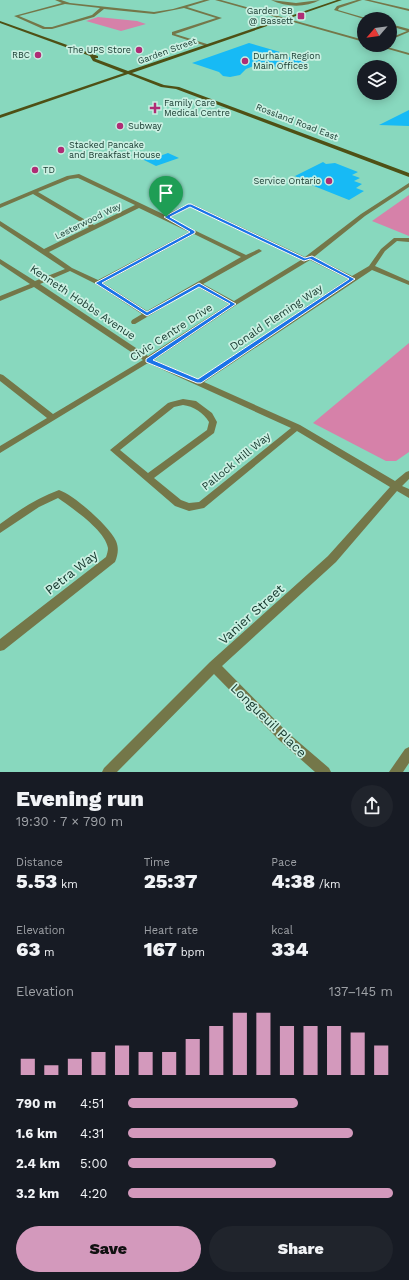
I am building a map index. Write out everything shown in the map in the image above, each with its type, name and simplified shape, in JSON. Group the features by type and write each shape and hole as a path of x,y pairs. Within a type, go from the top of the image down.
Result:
{"main road":[{"name":"Garden Street","path":"0,117 136,71 284,18 340,0"},
{"name":"Rossland Road East","path":"0,22 171,84 177,88"},
{"name":"Rossland Road East","path":"92,56 94,60 163,86 177,88 409,175"}],"street":[{"path":"57,0 64,3 154,13 208,0"},
{"path":"216,0 357,40"},
{"path":"273,0 294,5 303,5 318,0"},
{"path":"357,16 336,10 338,7 360,0"},
{"path":"366,0 409,10"},
{"path":"64,3 16,16 44,28 52,28 93,16 103,8"},
{"path":"184,7 220,18 173,33 174,36 206,45"},
{"path":"397,27 409,31"},
{"path":"397,36 409,31"},
{"path":"397,51 409,54"},
{"path":"0,206 69,177 79,176 246,257"},
{"name":"Civic Centre Drive","path":"0,450 148,360 234,304 308,259 363,215 409,185"},
{"path":"33,192 94,227"},
{"name":"Lesterwood Way","path":"44,252 140,205"},
{"path":"166,217 190,205 352,279"},
{"path":"0,223 70,269 98,283 147,314"},
{"path":"98,283 194,232"},
{"path":"409,240 396,239 383,250 371,267 409,284"},
{"path":"135,322 246,257 259,251"},
{"name":"Kenneth Hobbs Avenue","path":"0,261 148,360 297,427 409,494"},
{"name":"Donald Fleming Way","path":"199,382 371,267"},
{"path":"0,299 34,283 70,269"},
{"path":"199,285 234,304"},
{"path":"0,377 53,418"},
{"name":"Pallock Hill Way","path":"148,478 211,431 214,422 209,414 193,403 183,402 171,405 114,450 178,503 189,506 201,505 297,427"},
{"name":"Vanier Street","path":"108,772 214,666 332,558 396,486 409,474"},
{"name":"Petra Way","path":"0,529 49,496 59,494 102,529 110,539 113,549 111,559 0,646"},
{"name":"Longueuil Place","path":"214,666 283,736 325,772"},
{"path":"395,772 409,753"}],"shaded area":[{"path":"98,17 137,21 146,24 121,31 86,21"},
{"path":"409,195 409,236 372,221"},
{"path":"409,343 409,452 396,461 386,461 313,423"}],"building":[{"path":"249,43 280,52 277,54 308,62 290,71 261,63 246,69 240,75 230,77 223,76 219,72 192,63"},
{"path":"409,110 409,126 379,125"},
{"path":"168,153 179,158 156,166 142,159 152,155 157,157"},
{"name":"Service Ontario","path":"323,162 326,164 335,163 358,172 352,175 360,178 354,181 362,184 356,188 364,191 349,200 299,180 301,179 295,176"}],"place":[{"name":"Garden SB @ Bassett","path":"301,16"},
{"name":"The UPS Store","path":"139,50"},
{"name":"RBC","path":"38,55"},
{"name":"Durham Region Main Offices","path":"245,61"},
{"name":"Family Care Medical Centre","path":"155,108"},
{"name":"Subway","path":"120,126"},
{"name":"Stacked Pancake and Breakfast House","path":"61,150"},
{"name":"TD","path":"35,170"},
{"name":"Service Ontario","path":"329,181"}],"route":[{"path":"190,205 306,260 310,257 352,279 199,382 148,360 234,304 199,285 147,314 98,283 194,232 166,217 190,205"}]}
